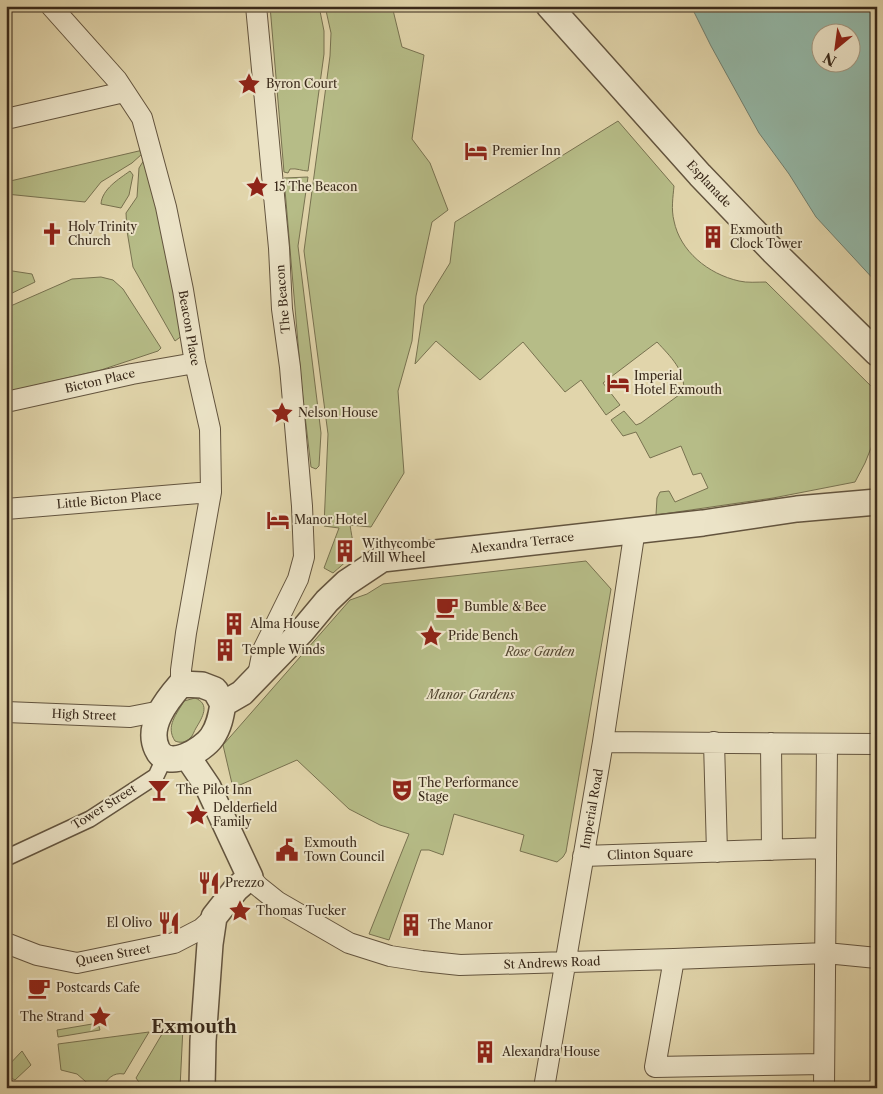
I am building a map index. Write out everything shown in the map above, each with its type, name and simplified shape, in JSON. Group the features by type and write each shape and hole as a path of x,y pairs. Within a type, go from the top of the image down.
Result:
{"street":[{"name":"Beacon Place","path":"51,6 117,80 142,118 166,207 183,290 195,363 210,429 211,492 186,633 181,684"},
{"name":"The Beacon","path":"256,6 280,248 282,309 290,367 302,506 304,557 298,579 264,650 258,675"},
{"name":"Esplanade","path":"549,6 700,175 774,252 877,353"},
{"path":"6,119 124,92"},
{"name":"Bicton Place","path":"6,402 132,374 195,363"},
{"name":"Little Bicton Place","path":"6,509 211,492"},
{"name":"Alexandra Terrace","path":"223,704 242,693 346,582 382,559 505,546 634,529 703,523 796,509 877,502"},
{"name":"Imperial Road","path":"544,1088 603,742 634,529"},
{"path":"176,757 202,748 212,736 220,722 223,704 215,690 202,684 181,684 161,711 156,725 155,737 157,750 176,757 208,787 250,877 236,889 214,918 202,1041 202,1088"},
{"name":"High Street","path":"6,712 130,716 161,711"},
{"path":"603,742 877,744"},
{"path":"714,742 717,852"},
{"path":"771,743 772,850"},
{"path":"824,1088 827,744"},
{"name":"Tower Street","path":"6,858 90,819 156,776 176,757"},
{"name":"Clinton Square","path":"583,856 825,848"},
{"name":"St Andrews Road","path":"250,877 278,902 330,934 349,943 390,956 460,965 826,953 877,958"},
{"name":"Queen Street","path":"6,943 37,955 77,963 174,943 201,928 214,918"},
{"path":"674,959 656,1067 824,1064"}],"green space":[{"path":"270,6 319,6 324,31 324,54 308,171 290,169 288,173 284,172"},
{"path":"325,6 392,6 402,47 424,55 412,139 430,163 448,210 432,222 416,296 412,341 398,391 404,473 371,527 350,525 353,553 333,573 324,568 339,528 324,526 328,434 304,251 330,56 331,33"},
{"path":"618,121 674,186 672,208 677,232 682,242 697,260 706,267 728,278 745,282 766,282 877,392 877,433 855,482 773,498 656,515 657,498 660,492 669,491 675,502 708,488 701,473 693,475 681,446 650,458 636,432 623,436 611,420 624,411 636,425 683,392 684,385 680,371 657,342 603,383 620,405 606,415 581,380 565,392 523,342 480,380 436,341 415,364 424,305 450,263 455,222"},
{"path":"143,150 142,154 132,163 101,182 85,202 6,194 6,182"},
{"path":"144,160 148,162 183,335 175,341 133,267 126,213 137,197 139,168"},
{"path":"130,171 133,175 129,195 121,208 101,204 104,194 108,189"},
{"path":"308,177 298,246 321,433 319,466 316,469 311,467 302,390 284,178"},
{"path":"6,270 32,274 35,282 6,296"},
{"path":"101,277 113,280 123,289 161,348 158,351 101,370 6,392 6,308 72,279"},
{"name":"Manor Gardens","path":"586,561 611,589 566,852 557,862 520,851 524,835 454,814 443,855 429,850 421,850 389,940 369,934 409,834 380,825 349,809 297,760 233,788 223,745 350,600 367,594 383,584"},
{"path":"195,698 204,707 201,720 187,741 175,741 171,730 173,720 184,701"},
{"path":"98,1023 100,1030 58,1037 57,1030"},
{"path":"183,1027 180,1088 143,1088 136,1078 165,1029"},
{"path":"149,1032 124,1074 117,1074 111,1077 102,1088 93,1088 77,1074 61,1070 58,1044"},
{"path":"22,1051 31,1065 15,1080 6,1075 6,1068"}],"shaded area":[{"path":"691,6 877,6 877,283 816,217 789,174 759,133"}],"place":[{"name":"Byron Court","path":"249,84"},
{"name":"Premier Inn","path":"476,151"},
{"name":"15 The Beacon","path":"257,187"},
{"name":"Holy Trinity Church","path":"52,234"},
{"name":"Exmouth Clock Tower","path":"713,237"},
{"name":"Imperial Hotel Exmouth","path":"618,383"},
{"name":"Nelson House","path":"282,413"},
{"name":"Manor Hotel","path":"278,520"},
{"name":"Withycombe Mill Wheel","path":"345,551"},
{"name":"Bumble & Bee","path":"447,607"},
{"name":"Alma House","path":"234,624"},
{"name":"Pride Bench","path":"431,636"},
{"name":"Temple Winds","path":"225,650"},
{"name":"The Pilot Inn","path":"159,790"},
{"name":"The Performance Stage","path":"402,790"},
{"name":"Delderfield Family","path":"197,815"},
{"name":"Exmouth Town Council","path":"287,850"},
{"name":"Prezzo","path":"209,883"},
{"name":"Thomas Tucker","path":"240,911"},
{"name":"El Olivo","path":"169,923"},
{"name":"The Manor","path":"411,925"},
{"name":"Postcards Cafe","path":"39,988"},
{"name":"The Strand","path":"100,1017"},
{"name":"Alexandra House","path":"485,1052"}],"district":[{"name":"Exmouth","path":"194,1027"}],"park label":[{"name":"Rose Garden","path":"540,652"}]}
